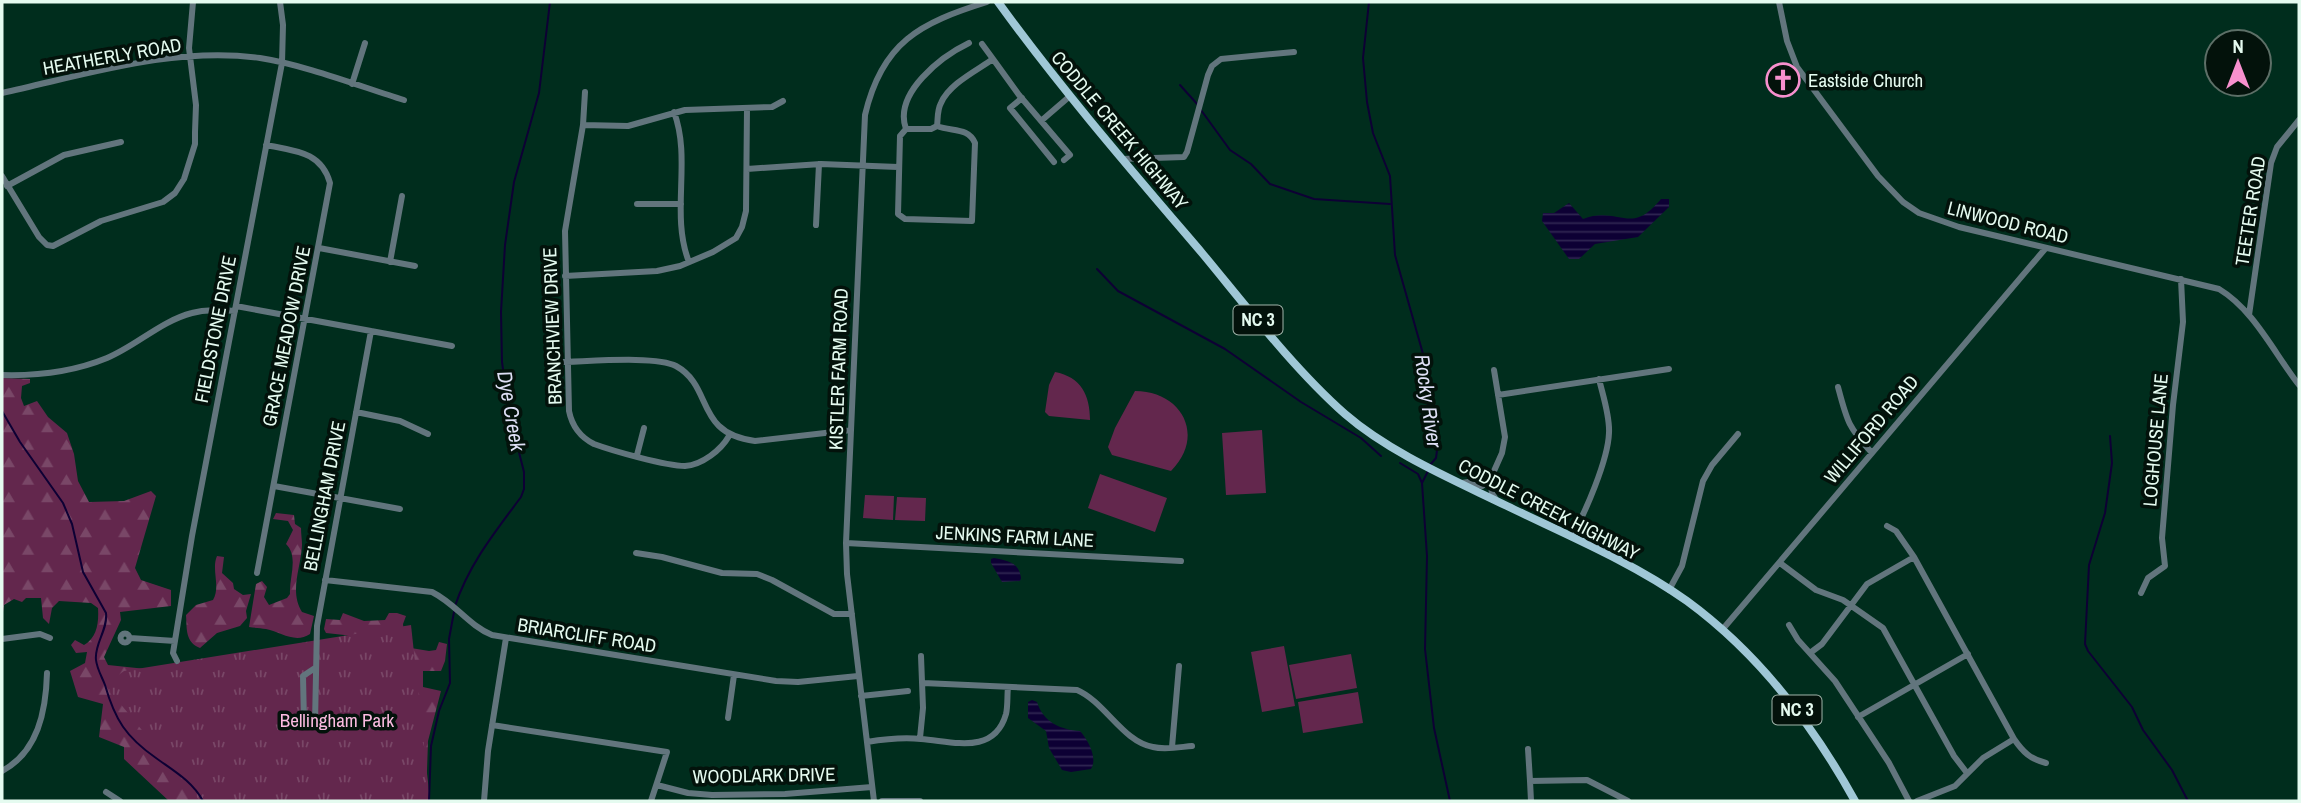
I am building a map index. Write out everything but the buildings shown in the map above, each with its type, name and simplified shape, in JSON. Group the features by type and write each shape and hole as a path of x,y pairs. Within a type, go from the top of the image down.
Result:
{"main road":[{"name":"CODDLE CREEK HIGHWAY","path":"998,2 1122,159 1311,380 1346,415 1403,453 1572,537 1670,590 1743,649 1795,707 1819,740 1855,801"}],"street":[{"path":"2,176 39,237 47,245 53,246 101,221 163,202 175,193 184,179 195,144 195,105 189,57 189,30 194,2"},
{"name":"FIELDSTONE DRIVE","path":"177,661 173,653 192,536 282,62 283,25 280,2"},
{"name":"KISTLER FARM ROAD","path":"874,801 858,676 846,543 865,116 870,96 888,59 909,37 934,20 987,2"},
{"name":"LINWOOD ROAD","path":"1780,2 1787,41 1797,67 1878,176 1919,213 1937,221 2045,249 2219,289 2249,315 2299,385"},
{"path":"352,84 365,43"},
{"path":"937,126 966,132 974,138 972,221 901,218 897,210 900,136 906,128 903,115 912,93 923,76 951,52 970,43"},
{"path":"982,44 1022,98 1070,155 1064,160"},
{"path":"1122,159 1184,157 1208,75 1212,66 1221,59 1294,52"},
{"name":"HEATHERLY ROAD","path":"2,93 145,63 189,57 259,58 282,62 404,100"},
{"path":"937,126 938,112 946,95 993,59"},
{"name":"BRANCHVIEW DRIVE","path":"585,92 583,125 565,231 569,411 577,430 587,441 670,464 695,464 714,453 729,436"},
{"path":"1041,121 1070,96"},
{"path":"1022,98 1010,108 1054,162"},
{"path":"583,125 628,126 674,112 772,107 783,101"},
{"path":"565,276 657,271 689,262 736,238 743,227 746,211 747,108"},
{"path":"674,112 681,144 681,240 689,262"},
{"name":"TEETER ROAD","path":"2249,315 2270,163 2277,147 2299,120"},
{"path":"906,128 931,129 937,126"},
{"path":"7,186 64,155 121,142"},
{"name":"GRACE MEADOW DRIVE","path":"257,573 330,194 327,173 313,157 266,145"},
{"path":"816,225 819,164"},
{"path":"747,169 819,164 898,167"},
{"path":"390,262 402,196"},
{"path":"638,204 681,204"},
{"path":"319,248 415,266"},
{"name":"WILLIFORD ROAD","path":"1722,630 2045,249"},
{"name":"LOGHOUSE LANE","path":"2141,593 2148,578 2165,566 2162,538 2183,322 2181,279"},
{"path":"2,375 44,374 83,367 109,357 183,316 205,310 235,309 306,319 452,346"},
{"name":"BELLINGHAM DRIVE","path":"316,668 303,676 304,723 308,726 315,723 317,626 371,331"},
{"path":"557,362 649,360 674,365 692,380 718,426 729,436 755,441 851,430"},
{"path":"1498,395 1669,369"},
{"path":"1494,370 1504,444 1490,480 1492,493 1497,501"},
{"path":"1572,537 1582,518 1607,447 1609,432 1600,379"},
{"path":"1838,387 1853,432 1872,453"},
{"path":"356,412 400,421 428,434"},
{"path":"638,455 644,428"},
{"path":"1670,590 1682,566 1703,481 1712,465 1738,434"},
{"path":"1462,483 1482,486 1490,480"},
{"path":"274,486 400,509"},
{"path":"1887,526 1896,531 1914,557 2014,739 2023,752 2034,760 2046,763"},
{"name":"JENKINS FARM LANE","path":"846,543 1181,561"},
{"path":"636,553 722,573 757,574 834,614 852,614"},
{"path":"1810,653 1822,644 1867,584 1914,557"},
{"path":"1780,563 1816,590 1843,600 1883,628 1954,756 1968,773"},
{"name":"BRIARCLIFF ROAD","path":"325,580 432,592 446,599 479,629 506,638 734,675 798,682 858,676"},
{"path":"1789,625 1798,640 1835,681 1889,763 1909,801"},
{"path":"2,639 40,634 50,638"},
{"path":"130,638 175,641"},
{"path":"484,801 492,724 506,638"},
{"path":"1858,717 1968,654"},
{"path":"920,738 923,708 921,656"},
{"path":"1172,747 1179,666"},
{"path":"2,771 24,753 38,729 46,696 47,673"},
{"path":"728,718 734,675"},
{"path":"923,683 1077,690 1096,702 1136,740 1153,747 1192,746"},
{"path":"867,742 889,738 920,738 970,744 987,739 995,732 1006,713 1008,687"},
{"path":"861,696 908,691"},
{"path":"492,724 667,752 650,801"},
{"path":"1917,801 1955,786 1993,751 2014,739"},
{"path":"1528,749 1531,801"},
{"path":"1530,781 1587,780 1628,801"},
{"name":"WOODLARK DRIVE","path":"657,785 688,793 783,798 872,787"},
{"path":"106,792 120,801"},
{"path":"882,801 919,801"}],"green space":[{"path":"1055,372 1071,378 1082,388 1088,403 1090,420 1049,416 1045,412 1049,385"},
{"path":"2,378 30,379 30,383 22,386 21,398 24,406 37,401 48,417 67,433 74,454 78,481 89,502 124,501 151,491 156,496 135,568 141,580 171,590 171,606 120,612 121,620 104,657 108,665 165,671 229,801 169,801 124,759 124,747 99,737 103,704 78,697 70,671 85,663 87,652 76,653 71,645 75,640 84,645 92,638 97,624 98,608 91,603 59,601 52,608 49,624 43,618 41,598 26,598 22,602 14,599 4,605 2,619"},
{"path":"1135,391 1151,393 1165,399 1176,407 1184,418 1187,444 1171,471 1112,455 1108,447"},
{"path":"1262,430 1266,493 1226,495 1222,433"},
{"path":"1100,474 1167,498 1155,532 1088,508"},
{"path":"865,495 894,496 893,520 863,518"},
{"path":"897,497 926,498 925,521 895,520"},
{"path":"276,513 294,515 295,524 301,528 302,545 296,596 302,612 314,616 310,634 304,637 293,638 266,629 249,627 256,584 262,581 267,587 264,597 269,605 287,598 290,594 293,561 286,544 293,530 288,521 273,519"},
{"path":"217,556 224,557 222,573 233,583 234,589 243,595 251,594 246,611 247,618 240,626 217,633 200,648 189,639 186,615 196,605 213,600"},
{"path":"343,613 364,621 385,620 389,613 397,613 406,616 403,624 405,647 429,651 436,650 439,642 447,644 441,671 423,671 423,687 441,691 428,741 426,800 363,637 326,633 324,629 326,619 340,620"},
{"name":"Bellingham Park","path":"411,625 430,801 200,801 105,685 124,671"},
{"path":"1284,646 1295,706 1262,712 1251,652"},
{"path":"1351,654 1357,688 1296,699 1289,665"},
{"path":"1358,692 1363,723 1303,733 1298,702"}],"shaded area":[{"path":"1661,199 1669,199 1669,207 1638,237 1595,244 1579,259 1569,259 1542,221 1543,213 1554,213 1569,203 1583,219 1600,215 1639,217"},
{"path":"994,558 1015,565 1020,573 1020,581 1002,582 991,563"},
{"path":"1028,702 1037,702 1044,715 1054,724 1080,731 1093,755 1091,769 1071,772 1062,770 1049,748 1046,731 1028,718"}],"waterway":[{"name":"Dye Creek","path":"455,606 475,562 524,489 524,472 509,413 502,362 501,312 505,245 514,182 539,93 550,2"},
{"name":"Rocky River","path":"1369,2 1363,58 1367,102 1373,133 1390,176 1395,255 1427,368 1425,399 1432,411 1438,443 1436,458 1430,465"},
{"path":"1180,85 1198,105"},
{"path":"1201,110 1230,150 1251,164 1270,184 1314,199 1390,204"},
{"path":"1097,269 1118,291 1225,349 1301,402 1361,438 1381,456"},
{"path":"2,411 20,442 63,503 72,524 83,572 106,613 96,660 118,718 137,743 188,782 203,801"},
{"path":"2110,436 2112,463 2105,513 2089,565 2085,644 2132,707 2143,730 2172,770 2188,801"},
{"path":"1400,463 1418,474 1422,483"},
{"name":"Rocky River","path":"1428,471 1422,483 1427,556 1425,649 1434,728 1450,801"},
{"name":"Dye Creek","path":"429,801 431,746 439,711 450,683 449,639 454,612"}],"place":[{"name":"Eastside Church","path":"1783,80"}]}
